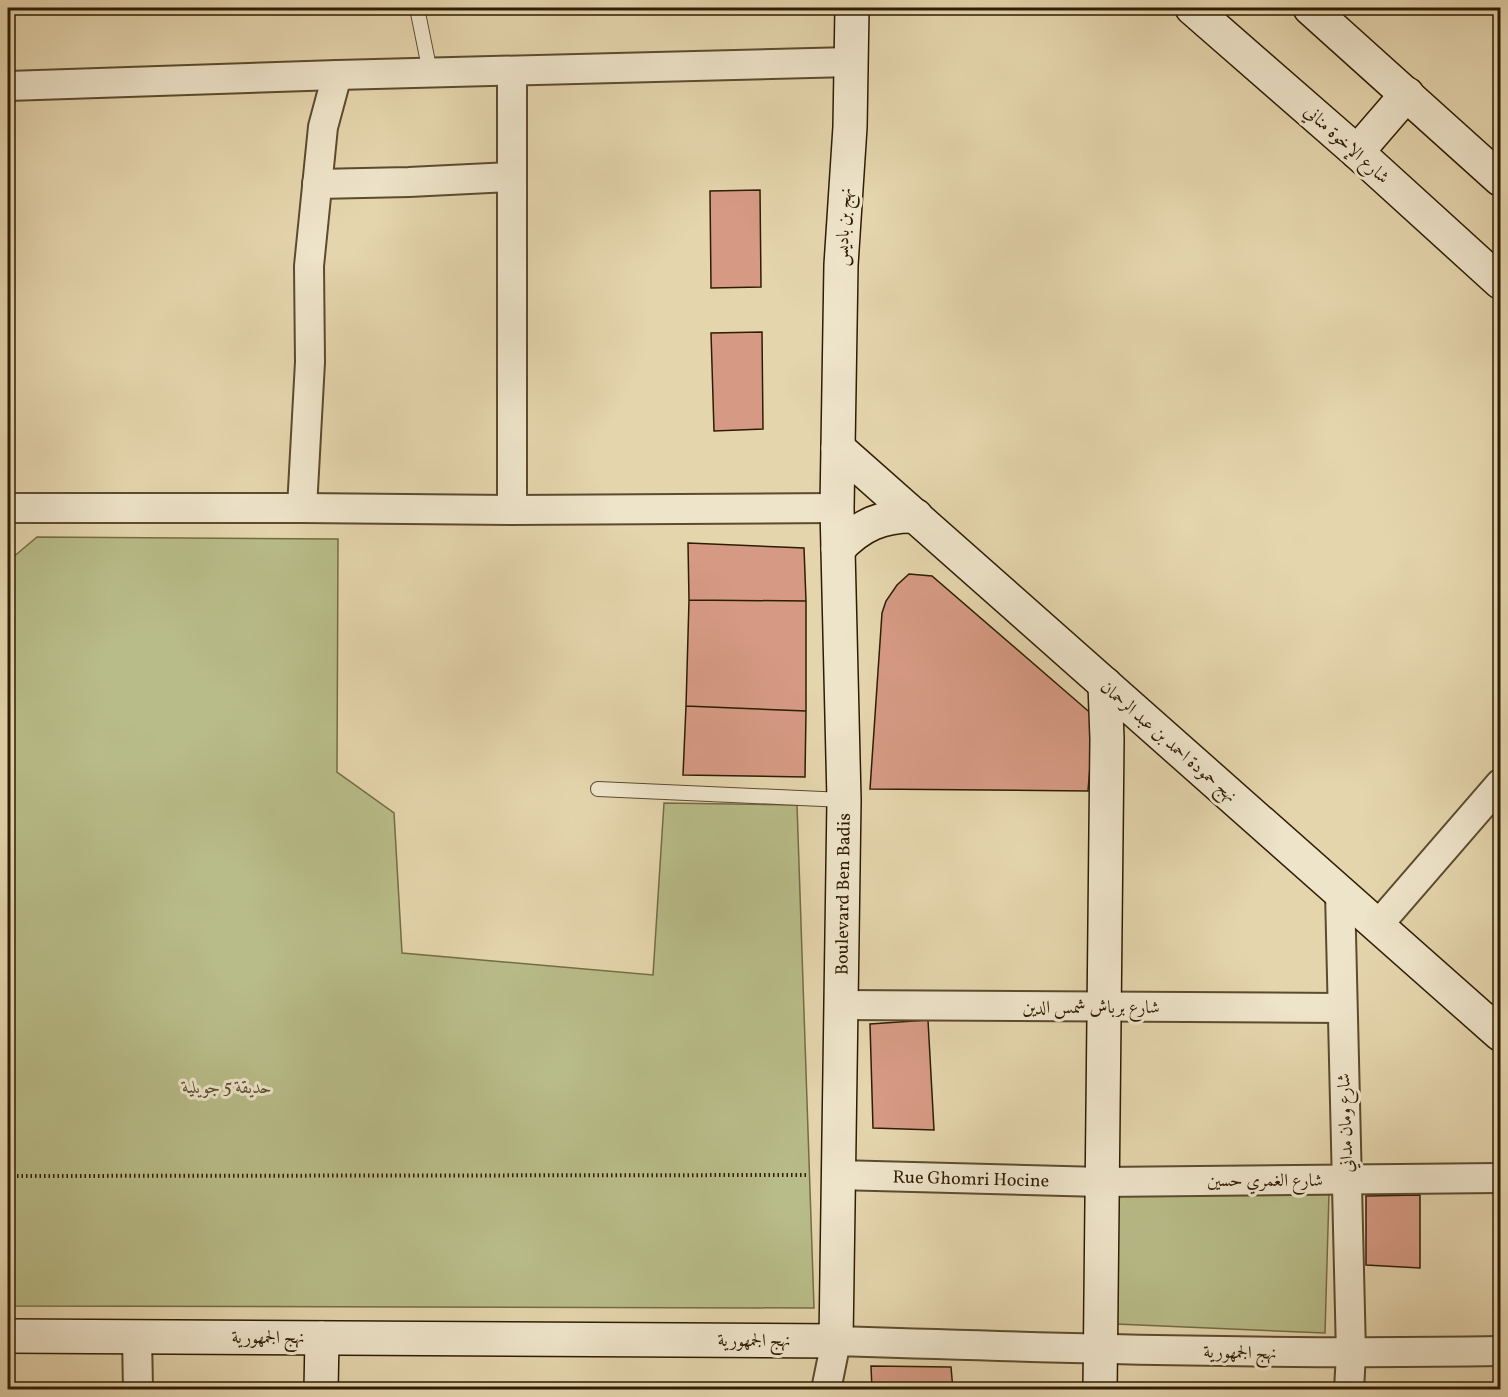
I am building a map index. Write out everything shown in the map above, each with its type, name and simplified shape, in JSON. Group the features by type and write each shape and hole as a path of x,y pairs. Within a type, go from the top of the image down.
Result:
{"main road":[{"name":"نهج بن باديس","path":"838,448 841,265 850,127 852,8"},
{"name":"شارع الإخوة مناني","path":"1192,8 1357,152 1500,282"},
{"path":"1310,8 1500,179"},
{"path":"1357,152 1407,94"},
{"name":"Boulevard Ben Badis","path":"836,1341 844,800 837,508 838,448"},
{"name":"نهج حمودة احمد بن عبد الرحمان","path":"838,448 1500,1034"},
{"path":"838,549 859,529 872,522 901,516 916,516"},
{"path":"1100,1389 1107,739 1105,684"},
{"name":"نهج الجمهورية","path":"8,1336 836,1341"},
{"path":"321,1389 322,1338"}],"street":[{"path":"8,86 430,72 850,62"},
{"path":"512,71 512,510"},
{"path":"302,507 310,362 309,266 323,127 337,75"},
{"path":"317,184 512,177"},
{"path":"8,508 302,507 512,510 837,508"},
{"path":"1378,925 1500,784"},
{"name":"شارع ومان مداني","path":"1340,892 1350,1353 1348,1389"},
{"name":"شارع برباش شمس الدين","path":"840,1005 1342,1008"},
{"name":"Rue Ghomri Hocine","path":"837,1175 1102,1182"},
{"name":"شارع الغمري حسين","path":"1102,1182 1500,1178"},
{"path":"137,1336 138,1389"},
{"path":"826,1389 836,1341"},
{"name":"نهج الجمهورية","path":"836,1341 1099,1349 1350,1353 1500,1351"}],"lane":[{"path":"417,8 430,72"},
{"path":"598,789 844,800"}],"path":[{"path":"8,1176 837,1175"}],"green space":[{"name":"حديقة 5 جويلية","path":"37,537 338,539 337,772 394,813 402,953 653,975 664,803 797,805 814,1308 8,1306 8,725 12,558"},
{"path":"1118,1192 1329,1193 1325,1333 1116,1324"}],"building":[{"path":"760,190 761,287 711,288 710,191"},
{"path":"762,332 763,429 714,431 711,333"},
{"path":"688,543 804,548 806,601 689,600"},
{"path":"909,574 932,576 1094,716 1088,791 870,789 882,613 886,601 897,585"},
{"path":"689,600 806,601 806,711 686,706"},
{"path":"686,706 806,711 805,777 683,775"},
{"path":"928,1020 934,1130 873,1128 870,1024"},
{"path":"1420,1195 1420,1268 1366,1265 1366,1196"},
{"path":"871,1366 951,1367 953,1390 872,1390"}]}
